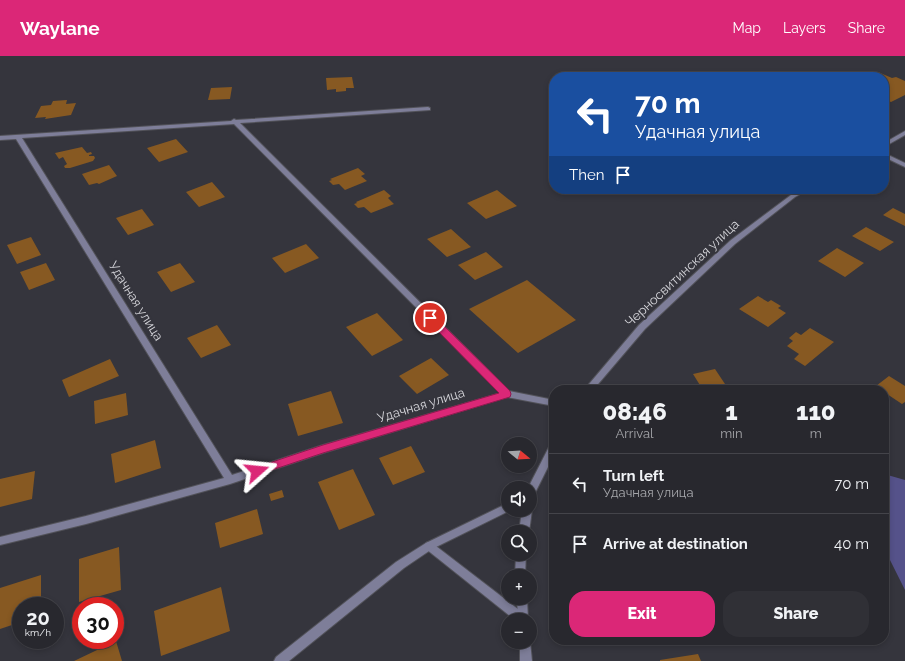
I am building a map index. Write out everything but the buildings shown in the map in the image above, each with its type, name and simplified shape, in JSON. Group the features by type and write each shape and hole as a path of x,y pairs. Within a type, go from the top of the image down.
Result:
{"street":[{"path":"0,138 428,109"},
{"path":"234,121 507,394"},
{"path":"889,143 905,133"},
{"name":"Удачная улица","path":"18,137 230,480"},
{"path":"889,157 905,165"},
{"name":"Черносвитинская улица","path":"592,385 642,327 732,242 797,194"},
{"name":"Удачная улица","path":"0,540 86,520 230,480 323,449 507,394 549,402"},
{"path":"536,481 549,456"},
{"path":"280,661 400,565 429,546 501,510"},
{"path":"429,546 514,613"},
{"path":"525,649 526,661"}],"shaded area":[{"path":"889,475 905,480 905,590 889,558"}],"route":[{"path":"257,471 323,449 507,394 430,318"}]}
